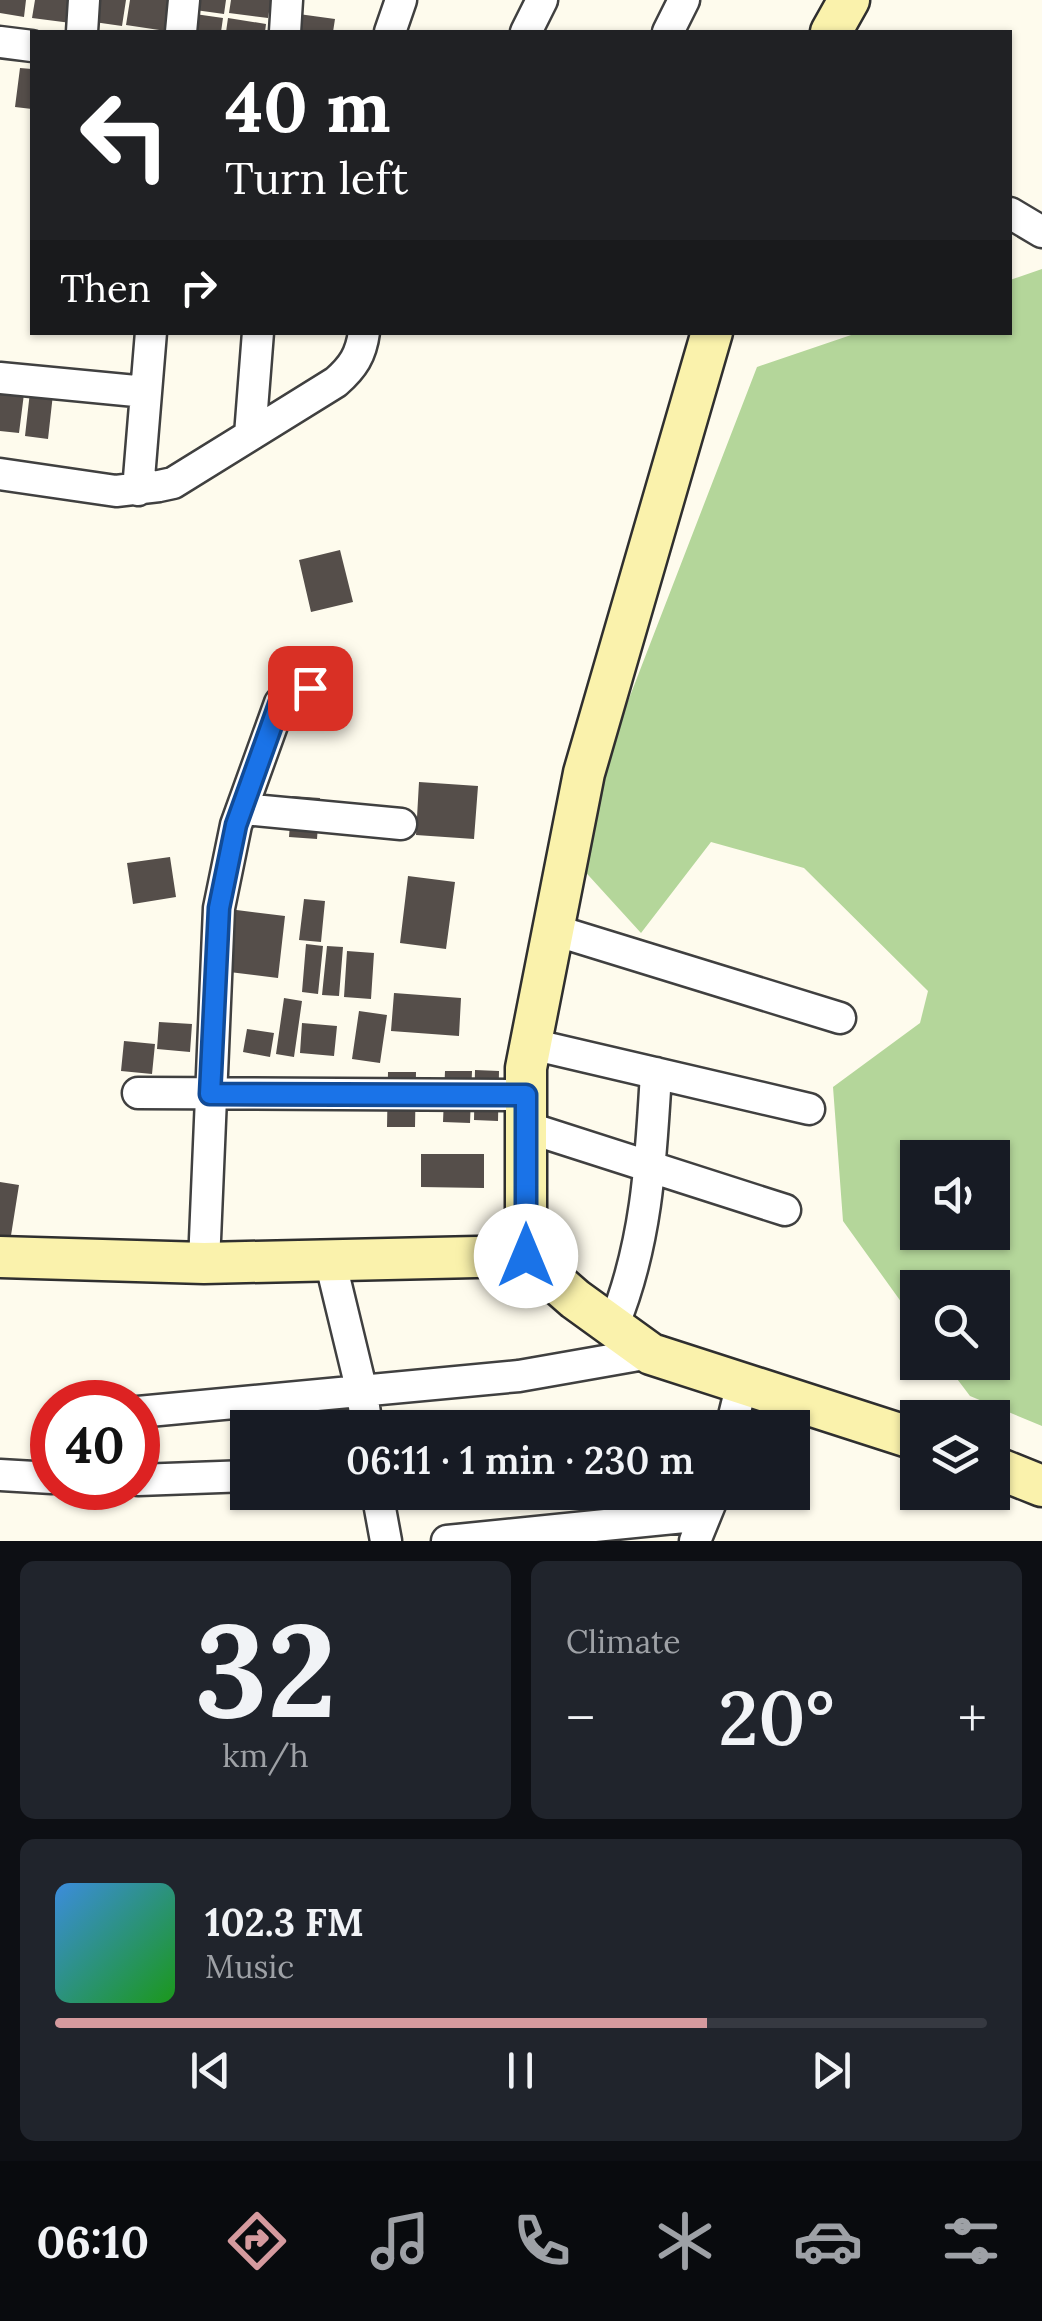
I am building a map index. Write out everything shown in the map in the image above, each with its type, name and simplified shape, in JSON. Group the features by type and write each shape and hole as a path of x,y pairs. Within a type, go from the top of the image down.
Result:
{"street":[{"path":"82,30 84,0"},
{"path":"181,30 184,0"},
{"path":"285,30 287,0"},
{"path":"391,30 401,0"},
{"path":"527,30 542,0"},
{"path":"669,30 684,0"},
{"path":"833,30 850,0"},
{"path":"0,42 30,46"},
{"path":"1012,215 1042,232"},
{"path":"138,490 152,335"},
{"path":"250,435 258,335"},
{"path":"0,474 116,491 173,482 336,382 353,367 364,335"},
{"path":"526,1256 526,1068 584,772 711,335"},
{"path":"0,378 146,392"},
{"path":"204,1262 219,908 242,810 280,702 290,692 331,683"},
{"path":"242,810 401,824"},
{"path":"554,930 840,1018"},
{"path":"531,1044 810,1109"},
{"path":"613,1326 628,1291 638,1250 650,1166 656,1072"},
{"path":"138,1093 526,1111 650,1166 786,1210"},
{"path":"0,1258 204,1262 526,1256 576,1299 650,1353 900,1434"},
{"path":"330,1260 364,1410"},
{"path":"160,1410 520,1376 650,1353"},
{"path":"736,1410 742,1383"},
{"path":"1010,1473 1042,1486"},
{"path":"0,1476 30,1477"},
{"path":"160,1479 230,1477"},
{"path":"380,1510 386,1541"},
{"path":"447,1541 690,1529"}],"green space":[{"path":"1042,269 1042,1426 1010,1413 1010,1400 980,1400 970,1396 958,1380 1010,1380 1010,1270 900,1270 900,1300 843,1221 833,1087 920,1023 928,991 804,868 711,842 641,933 569,854 757,367 851,335 1012,335 1012,279"}],"building":[{"path":"0,0 26,0 24,17 0,13"},
{"path":"35,0 74,0 71,23 32,18"},
{"path":"97,0 126,0 122,26 94,22"},
{"path":"130,0 170,0 166,30 126,25"},
{"path":"189,0 226,0 224,14 188,9"},
{"path":"231,0 271,0 268,18 229,13"},
{"path":"284,12 335,19 333,30 281,30"},
{"path":"188,13 223,18 221,30 185,30"},
{"path":"228,18 266,24 265,30 226,30"},
{"path":"20,68 30,69 30,109 15,107"},
{"path":"0,383 25,386 19,433 0,431"},
{"path":"31,383 54,385 48,439 25,436"},
{"path":"340,550 353,602 311,612 299,560"},
{"path":"419,782 478,786 474,839 416,835"},
{"path":"292,796 320,798 317,839 289,837"},
{"path":"170,857 176,897 133,904 127,863"},
{"path":"408,876 455,882 446,949 400,943"},
{"path":"304,899 325,901 321,942 299,940"},
{"path":"221,908 285,916 278,978 213,970"},
{"path":"306,944 323,946 318,994 302,992"},
{"path":"327,946 343,947 339,996 322,995"},
{"path":"347,951 374,953 371,999 344,997"},
{"path":"394,993 461,998 459,1036 391,1031"},
{"path":"284,998 302,1001 294,1057 276,1054"},
{"path":"359,1011 387,1015 380,1063 352,1059"},
{"path":"159,1022 192,1024 190,1052 157,1049"},
{"path":"302,1023 337,1026 334,1056 300,1053"},
{"path":"247,1029 274,1033 270,1057 243,1052"},
{"path":"124,1041 155,1044 152,1074 121,1071"},
{"path":"475,1070 499,1071 498,1121 474,1120"},
{"path":"445,1071 472,1071 470,1123 443,1122"},
{"path":"388,1072 416,1072 415,1127 387,1127"},
{"path":"421,1154 484,1154 484,1188 421,1187"},
{"path":"0,1182 19,1185 9,1248 0,1247"}],"route":[{"path":"310,688 290,692 280,702 236,825 219,908 210,1094 526,1095 526,1256"}]}
